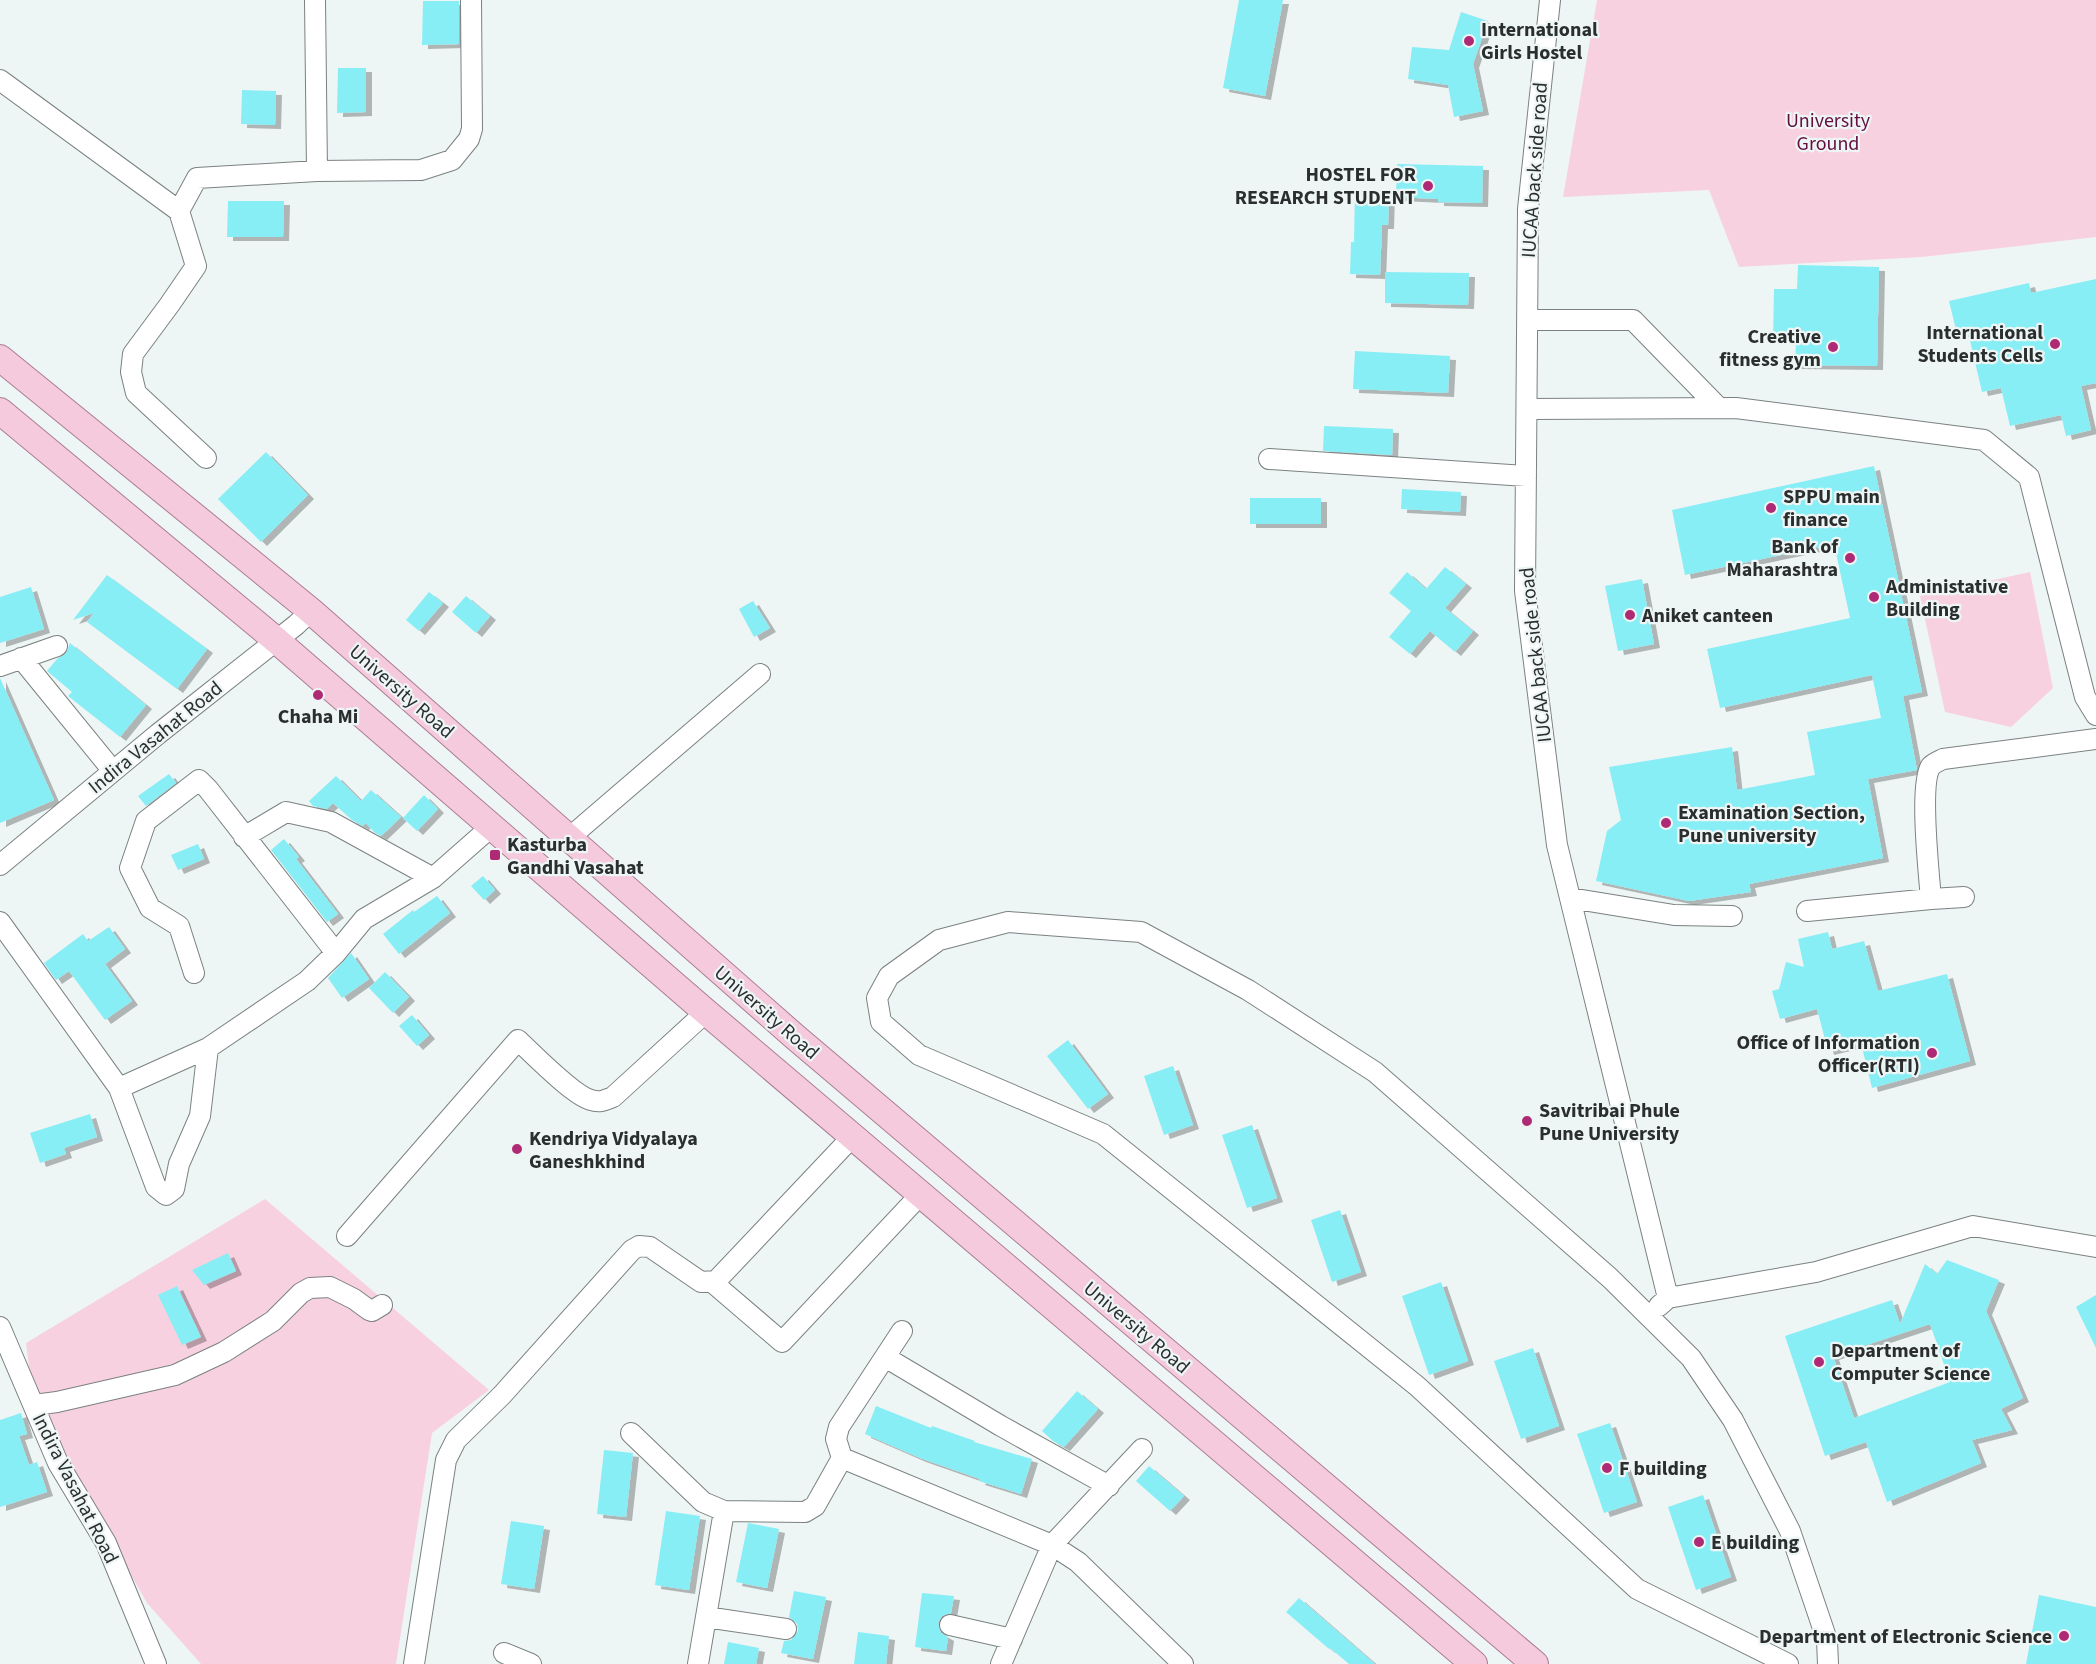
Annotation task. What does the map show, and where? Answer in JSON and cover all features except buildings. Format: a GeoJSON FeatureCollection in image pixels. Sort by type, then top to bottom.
{"type":"FeatureCollection","features":[{"type":"Feature","properties":{"kind":"main road","name":"University Road"},"geometry":{"type":"LineString","coordinates":[[0,358],[311,611],[794,1036],[1535,1664]]}},
{"type":"Feature","properties":{"kind":"main road","name":"University Road"},"geometry":{"type":"LineString","coordinates":[[0,412],[276,640],[706,1012],[1474,1664]]}},
{"type":"Feature","properties":{"kind":"street"},"geometry":{"type":"LineString","coordinates":[[315,0],[317,171]]}},
{"type":"Feature","properties":{"kind":"street"},"geometry":{"type":"LineString","coordinates":[[179,211],[197,178],[317,171],[421,170],[452,160],[469,140],[472,129],[471,0]]}},
{"type":"Feature","properties":{"kind":"street","name":"IUCAA back side road"},"geometry":{"type":"LineString","coordinates":[[1550,0],[1528,209],[1525,591],[1557,845],[1668,1298]]}},
{"type":"Feature","properties":{"kind":"street"},"geometry":{"type":"LineString","coordinates":[[0,80],[179,211],[196,266],[133,354],[130,372],[136,393],[206,458]]}},
{"type":"Feature","properties":{"kind":"street"},"geometry":{"type":"LineString","coordinates":[[1527,320],[1633,320],[1719,408]]}},
{"type":"Feature","properties":{"kind":"street"},"geometry":{"type":"LineString","coordinates":[[1527,409],[1736,408],[1984,440],[2029,477],[2085,697],[2096,715]]}},
{"type":"Feature","properties":{"kind":"street"},"geometry":{"type":"LineString","coordinates":[[1269,459],[1526,476]]}},
{"type":"Feature","properties":{"kind":"street","name":"Indira Vasahat Road"},"geometry":{"type":"LineString","coordinates":[[0,865],[311,611]]}},
{"type":"Feature","properties":{"kind":"street"},"geometry":{"type":"LineString","coordinates":[[0,666],[57,646]]}},
{"type":"Feature","properties":{"kind":"street"},"geometry":{"type":"LineString","coordinates":[[21,658],[113,771]]}},
{"type":"Feature","properties":{"kind":"street"},"geometry":{"type":"LineString","coordinates":[[569,838],[760,674]]}},
{"type":"Feature","properties":{"kind":"street"},"geometry":{"type":"LineString","coordinates":[[1931,899],[1926,777],[1932,765],[1943,759],[2096,739]]}},
{"type":"Feature","properties":{"kind":"street"},"geometry":{"type":"LineString","coordinates":[[194,973],[179,926],[150,908],[130,868],[146,821],[199,780],[336,953]]}},
{"type":"Feature","properties":{"kind":"street"},"geometry":{"type":"LineString","coordinates":[[244,837],[286,812],[331,822],[433,878]]}},
{"type":"Feature","properties":{"kind":"street"},"geometry":{"type":"LineString","coordinates":[[119,1088],[208,1048],[307,981],[336,953],[364,919],[433,878],[491,827]]}},
{"type":"Feature","properties":{"kind":"street"},"geometry":{"type":"LineString","coordinates":[[1807,911],[1964,897]]}},
{"type":"Feature","properties":{"kind":"street"},"geometry":{"type":"LineString","coordinates":[[1570,898],[1674,915],[1732,916]]}},
{"type":"Feature","properties":{"kind":"street"},"geometry":{"type":"LineString","coordinates":[[0,922],[119,1088],[156,1187],[166,1195],[174,1189],[179,1164],[200,1116],[208,1048]]}},
{"type":"Feature","properties":{"kind":"street"},"geometry":{"type":"LineString","coordinates":[[1788,1664],[1637,1589],[1417,1386],[1103,1134],[919,1054],[881,1022],[877,998],[889,976],[939,940],[1008,922],[1141,932],[1248,990],[1375,1072],[1610,1278],[1691,1358],[1733,1420],[1790,1531],[1827,1640],[1828,1664]]}},
{"type":"Feature","properties":{"kind":"street"},"geometry":{"type":"LineString","coordinates":[[347,1236],[518,1040],[561,1080],[588,1100],[602,1102],[614,1097],[706,1012]]}},
{"type":"Feature","properties":{"kind":"street"},"geometry":{"type":"LineString","coordinates":[[414,1664],[446,1460],[456,1440],[502,1395],[635,1248],[650,1247],[701,1282],[716,1281],[853,1136]]}},
{"type":"Feature","properties":{"kind":"street"},"geometry":{"type":"LineString","coordinates":[[712,1282],[782,1342],[921,1194]]}},
{"type":"Feature","properties":{"kind":"street"},"geometry":{"type":"LineString","coordinates":[[1649,1316],[1668,1298],[1816,1272],[1973,1226],[2096,1247]]}},
{"type":"Feature","properties":{"kind":"street"},"geometry":{"type":"LineString","coordinates":[[34,1405],[57,1402],[175,1375],[224,1352],[273,1321],[301,1293],[310,1288],[330,1287],[372,1311],[382,1305]]}},
{"type":"Feature","properties":{"kind":"street","name":"Indira Vasahat Road"},"geometry":{"type":"LineString","coordinates":[[0,1327],[58,1463],[106,1543],[153,1657]]}},
{"type":"Feature","properties":{"kind":"street"},"geometry":{"type":"LineString","coordinates":[[631,1432],[703,1502],[724,1511],[805,1512],[815,1506],[842,1458],[836,1440],[839,1427],[902,1331]]}},
{"type":"Feature","properties":{"kind":"street"},"geometry":{"type":"LineString","coordinates":[[885,1357],[1001,1426],[1109,1486]]}},
{"type":"Feature","properties":{"kind":"street"},"geometry":{"type":"LineString","coordinates":[[1001,1664],[1052,1545],[1142,1449]]}},
{"type":"Feature","properties":{"kind":"street"},"geometry":{"type":"LineString","coordinates":[[842,1458],[1052,1545],[1078,1562],[1183,1664]]}},
{"type":"Feature","properties":{"kind":"street"},"geometry":{"type":"LineString","coordinates":[[698,1664],[724,1511]]}},
{"type":"Feature","properties":{"kind":"street"},"geometry":{"type":"LineString","coordinates":[[706,1617],[786,1629]]}},
{"type":"Feature","properties":{"kind":"street"},"geometry":{"type":"LineString","coordinates":[[950,1625],[1012,1639]]}},
{"type":"Feature","properties":{"kind":"street"},"geometry":{"type":"LineString","coordinates":[[504,1653],[531,1664]]}},
{"type":"Feature","properties":{"kind":"green space","name":"University Ground"},"geometry":{"type":"Polygon","coordinates":[[[1597,0],[2096,0],[2096,237],[1922,257],[1739,267],[1709,190],[1563,197],[1597,0]]]}},
{"type":"Feature","properties":{"kind":"green space"},"geometry":{"type":"Polygon","coordinates":[[[2030,572],[2053,688],[2011,727],[1945,712],[1920,596],[2030,572]]]}},
{"type":"Feature","properties":{"kind":"green space"},"geometry":{"type":"Polygon","coordinates":[[[265,1199],[489,1390],[432,1433],[396,1664],[201,1664],[147,1603],[34,1405],[26,1343],[265,1199]]]}},
{"type":"Feature","properties":{"kind":"place","name":"International Girls Hostel"},"geometry":{"type":"Point","coordinates":[1469,41]}},
{"type":"Feature","properties":{"kind":"place","name":"HOSTEL FOR RESEARCH STUDENT"},"geometry":{"type":"Point","coordinates":[1428,186]}},
{"type":"Feature","properties":{"kind":"place","name":"International Students Cells"},"geometry":{"type":"Point","coordinates":[2055,344]}},
{"type":"Feature","properties":{"kind":"place","name":"Creative fitness gym"},"geometry":{"type":"Point","coordinates":[1833,347]}},
{"type":"Feature","properties":{"kind":"place","name":"SPPU main finance"},"geometry":{"type":"Point","coordinates":[1771,508]}},
{"type":"Feature","properties":{"kind":"place","name":"Bank of Maharashtra"},"geometry":{"type":"Point","coordinates":[1850,558]}},
{"type":"Feature","properties":{"kind":"place","name":"Administative Building"},"geometry":{"type":"Point","coordinates":[1874,597]}},
{"type":"Feature","properties":{"kind":"place","name":"Aniket canteen"},"geometry":{"type":"Point","coordinates":[1630,615]}},
{"type":"Feature","properties":{"kind":"place","name":"Chaha Mi"},"geometry":{"type":"Point","coordinates":[318,695]}},
{"type":"Feature","properties":{"kind":"place","name":"Examination Section, Pune university"},"geometry":{"type":"Point","coordinates":[1666,823]}},
{"type":"Feature","properties":{"kind":"place","name":"Kasturba Gandhi Vasahat"},"geometry":{"type":"Point","coordinates":[495,855]}},
{"type":"Feature","properties":{"kind":"place","name":"Office of Information Officer(RTI)"},"geometry":{"type":"Point","coordinates":[1932,1053]}},
{"type":"Feature","properties":{"kind":"place","name":"Savitribai Phule Pune University"},"geometry":{"type":"Point","coordinates":[1527,1121]}},
{"type":"Feature","properties":{"kind":"place","name":"Kendriya Vidyalaya Ganeshkhind"},"geometry":{"type":"Point","coordinates":[517,1149]}},
{"type":"Feature","properties":{"kind":"place","name":"Department of Computer Science"},"geometry":{"type":"Point","coordinates":[1819,1362]}},
{"type":"Feature","properties":{"kind":"place","name":"F building"},"geometry":{"type":"Point","coordinates":[1607,1468]}},
{"type":"Feature","properties":{"kind":"place","name":"E building"},"geometry":{"type":"Point","coordinates":[1699,1542]}},
{"type":"Feature","properties":{"kind":"place","name":"Department of Electronic Science"},"geometry":{"type":"Point","coordinates":[2064,1636]}}]}
